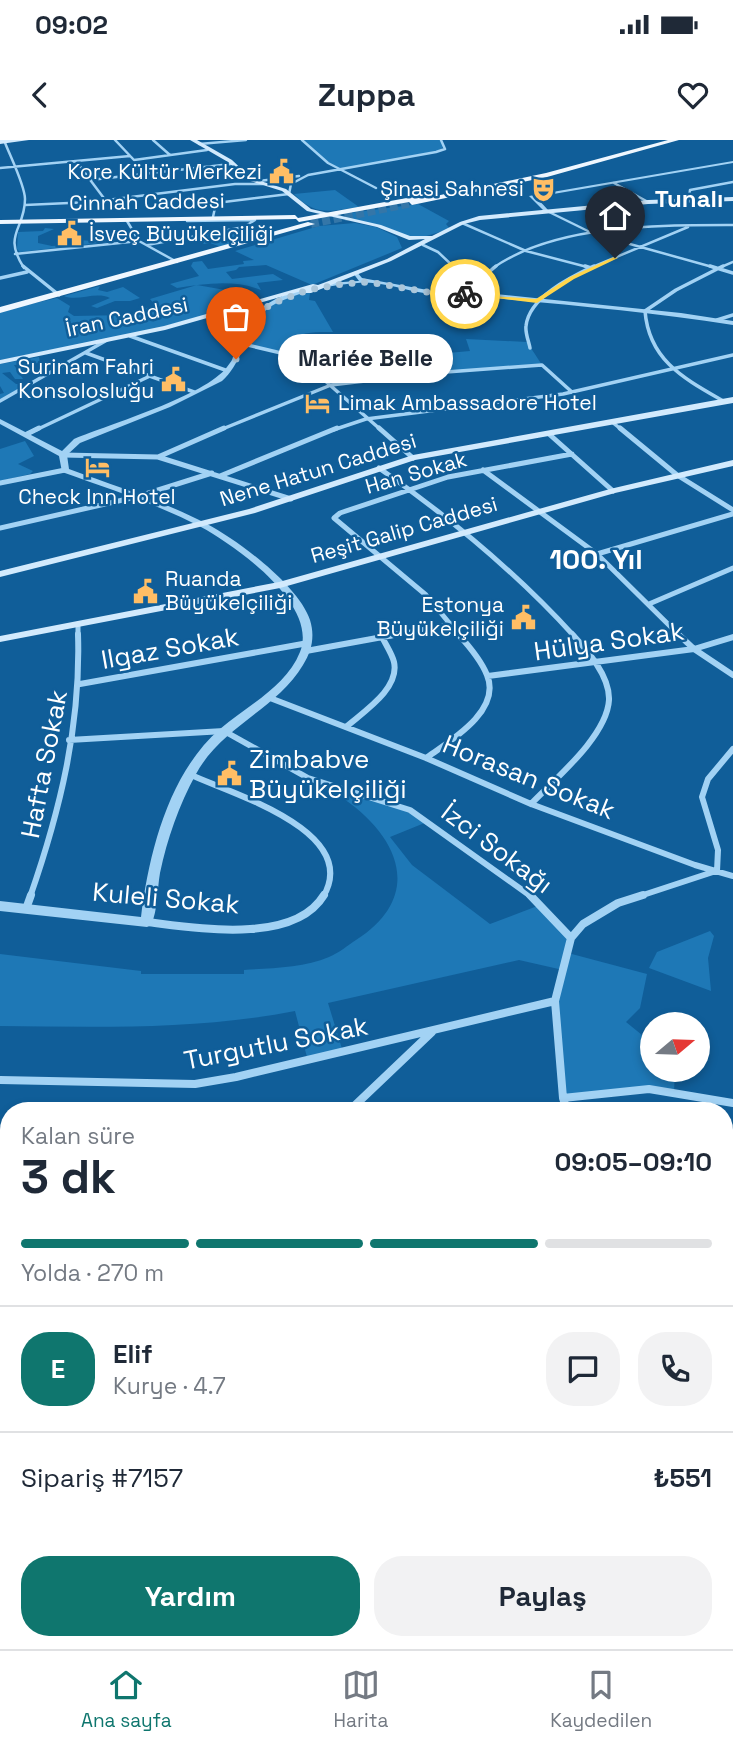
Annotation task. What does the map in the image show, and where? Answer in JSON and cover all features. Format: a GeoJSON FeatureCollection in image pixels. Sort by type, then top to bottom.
{"type":"FeatureCollection","features":[{"type":"Feature","properties":{"kind":"main road"},"geometry":{"type":"LineString","coordinates":[[3,141],[26,140]]}},
{"type":"Feature","properties":{"kind":"main road"},"geometry":{"type":"LineString","coordinates":[[647,147],[660,140]]}},
{"type":"Feature","properties":{"kind":"main road"},"geometry":{"type":"LineString","coordinates":[[647,147],[667,140]]}},
{"type":"Feature","properties":{"kind":"main road"},"geometry":{"type":"LineString","coordinates":[[152,219],[353,214],[410,204],[676,140]]}},
{"type":"Feature","properties":{"kind":"main road"},"geometry":{"type":"LineString","coordinates":[[647,147],[684,140]]}},
{"type":"Feature","properties":{"kind":"main road"},"geometry":{"type":"LineString","coordinates":[[196,142],[255,182],[289,194],[301,206],[324,215]]}},
{"type":"Feature","properties":{"kind":"main road"},"geometry":{"type":"LineString","coordinates":[[255,220],[326,220],[398,202],[532,176]]}},
{"type":"Feature","properties":{"kind":"main road"},"geometry":{"type":"LineString","coordinates":[[308,290],[420,246],[462,223],[493,215],[689,199],[733,199]]}},
{"type":"Feature","properties":{"kind":"main road"},"geometry":{"type":"LineString","coordinates":[[398,202],[397,205],[410,204]]}},
{"type":"Feature","properties":{"kind":"main road"},"geometry":{"type":"LineString","coordinates":[[277,216],[295,212],[301,206]]}},
{"type":"Feature","properties":{"kind":"main road"},"geometry":{"type":"LineString","coordinates":[[353,214],[402,236],[420,239],[444,233]]}},
{"type":"Feature","properties":{"kind":"main road"},"geometry":{"type":"LineString","coordinates":[[0,310],[179,262],[324,215]]}},
{"type":"Feature","properties":{"kind":"main road","name":"Cinnah Caddesi"},"geometry":{"type":"LineString","coordinates":[[0,222],[152,219],[301,221]]}},
{"type":"Feature","properties":{"kind":"main road"},"geometry":{"type":"LineString","coordinates":[[402,236],[407,246],[415,242],[420,246]]}},
{"type":"Feature","properties":{"kind":"main road","name":"İran Caddesi"},"geometry":{"type":"LineString","coordinates":[[0,362],[130,336],[228,312],[354,271],[393,255],[407,246]]}},
{"type":"Feature","properties":{"kind":"main road","name":"Nene Hatun Caddesi"},"geometry":{"type":"LineString","coordinates":[[0,574],[202,525],[291,499],[413,458],[729,401]]}},
{"type":"Feature","properties":{"kind":"main road","name":"Reşit Galip Caddesi"},"geometry":{"type":"LineString","coordinates":[[0,639],[280,585],[613,491],[733,463]]}},
{"type":"Feature","properties":{"kind":"street"},"geometry":{"type":"LineString","coordinates":[[114,140],[134,160],[207,150]]}},
{"type":"Feature","properties":{"kind":"street"},"geometry":{"type":"LineString","coordinates":[[153,140],[170,155]]}},
{"type":"Feature","properties":{"kind":"street"},"geometry":{"type":"LineString","coordinates":[[196,142],[246,140]]}},
{"type":"Feature","properties":{"kind":"street"},"geometry":{"type":"LineString","coordinates":[[302,140],[319,157],[376,188]]}},
{"type":"Feature","properties":{"kind":"street"},"geometry":{"type":"LineString","coordinates":[[255,182],[341,170],[436,152],[445,149],[441,140]]}},
{"type":"Feature","properties":{"kind":"street"},"geometry":{"type":"LineString","coordinates":[[3,141],[24,194],[25,205],[14,239],[15,254],[27,272],[59,295]]}},
{"type":"Feature","properties":{"kind":"street"},"geometry":{"type":"LineString","coordinates":[[0,168],[130,156]]}},
{"type":"Feature","properties":{"kind":"street"},"geometry":{"type":"LineString","coordinates":[[76,161],[106,201]]}},
{"type":"Feature","properties":{"kind":"street"},"geometry":{"type":"LineString","coordinates":[[733,162],[531,196],[545,210],[594,234],[733,272]]}},
{"type":"Feature","properties":{"kind":"street"},"geometry":{"type":"LineString","coordinates":[[90,180],[231,164]]}},
{"type":"Feature","properties":{"kind":"street"},"geometry":{"type":"LineString","coordinates":[[213,217],[216,203],[289,194],[292,184],[308,175]]}},
{"type":"Feature","properties":{"kind":"street"},"geometry":{"type":"LineString","coordinates":[[689,199],[690,190],[733,182]]}},
{"type":"Feature","properties":{"kind":"street"},"geometry":{"type":"LineString","coordinates":[[614,183],[648,202]]}},
{"type":"Feature","properties":{"kind":"street"},"geometry":{"type":"LineString","coordinates":[[25,205],[106,201],[235,184],[263,184]]}},
{"type":"Feature","properties":{"kind":"street"},"geometry":{"type":"LineString","coordinates":[[179,262],[139,241],[127,222],[255,220]]}},
{"type":"Feature","properties":{"kind":"street"},"geometry":{"type":"LineString","coordinates":[[147,245],[244,227],[255,220]]}},
{"type":"Feature","properties":{"kind":"street"},"geometry":{"type":"LineString","coordinates":[[462,223],[526,251],[591,268]]}},
{"type":"Feature","properties":{"kind":"street"},"geometry":{"type":"LineString","coordinates":[[530,348],[526,326],[532,307],[537,301],[591,268],[691,225]]}},
{"type":"Feature","properties":{"kind":"street"},"geometry":{"type":"LineString","coordinates":[[463,294],[496,267],[526,251],[594,234],[691,225],[733,225]]}},
{"type":"Feature","properties":{"kind":"street"},"geometry":{"type":"LineString","coordinates":[[15,254],[139,241]]}},
{"type":"Feature","properties":{"kind":"street"},"geometry":{"type":"LineString","coordinates":[[420,246],[437,248],[470,288]]}},
{"type":"Feature","properties":{"kind":"street"},"geometry":{"type":"LineString","coordinates":[[645,311],[681,287],[733,262]]}},
{"type":"Feature","properties":{"kind":"street"},"geometry":{"type":"LineString","coordinates":[[0,278],[27,272]]}},
{"type":"Feature","properties":{"kind":"street"},"geometry":{"type":"LineString","coordinates":[[356,273],[360,279],[433,293],[645,311],[733,323]]}},
{"type":"Feature","properties":{"kind":"street"},"geometry":{"type":"LineString","coordinates":[[63,454],[77,441],[194,393],[228,371],[254,317],[271,304],[308,290],[343,284],[377,283]]}},
{"type":"Feature","properties":{"kind":"street"},"geometry":{"type":"LineString","coordinates":[[645,311],[652,341],[671,369],[729,401]]}},
{"type":"Feature","properties":{"kind":"street"},"geometry":{"type":"LineString","coordinates":[[228,312],[245,312],[254,317]]}},
{"type":"Feature","properties":{"kind":"street"},"geometry":{"type":"LineString","coordinates":[[718,320],[733,315]]}},
{"type":"Feature","properties":{"kind":"street"},"geometry":{"type":"LineString","coordinates":[[130,336],[228,371]]}},
{"type":"Feature","properties":{"kind":"street"},"geometry":{"type":"LineString","coordinates":[[0,401],[107,340]]}},
{"type":"Feature","properties":{"kind":"street"},"geometry":{"type":"LineString","coordinates":[[243,344],[297,356],[413,458]]}},
{"type":"Feature","properties":{"kind":"street"},"geometry":{"type":"LineString","coordinates":[[86,353],[194,393]]}},
{"type":"Feature","properties":{"kind":"street"},"geometry":{"type":"LineString","coordinates":[[220,475],[366,419],[573,393],[733,355]]}},
{"type":"Feature","properties":{"kind":"street"},"geometry":{"type":"LineString","coordinates":[[158,457],[286,401],[331,386],[433,373],[542,365],[573,393]]}},
{"type":"Feature","properties":{"kind":"street"},"geometry":{"type":"LineString","coordinates":[[27,434],[150,376]]}},
{"type":"Feature","properties":{"kind":"street"},"geometry":{"type":"LineString","coordinates":[[0,421],[63,454],[158,457],[291,499]]}},
{"type":"Feature","properties":{"kind":"street"},"geometry":{"type":"LineString","coordinates":[[612,422],[677,475],[733,512]]}},
{"type":"Feature","properties":{"kind":"street"},"geometry":{"type":"LineString","coordinates":[[548,434],[613,491]]}},
{"type":"Feature","properties":{"kind":"street"},"geometry":{"type":"LineString","coordinates":[[63,454],[65,470]]}},
{"type":"Feature","properties":{"kind":"street","name":"Han Sokak"},"geometry":{"type":"LineString","coordinates":[[382,556],[334,518],[340,513],[447,477],[572,454]]}},
{"type":"Feature","properties":{"kind":"street"},"geometry":{"type":"LineString","coordinates":[[379,468],[411,489],[435,511],[467,533],[564,625],[606,680],[610,696],[601,725],[531,804]]}},
{"type":"Feature","properties":{"kind":"street"},"geometry":{"type":"LineString","coordinates":[[0,484],[65,470],[202,525],[233,544],[280,585],[302,611],[307,625],[307,647],[295,670],[270,698],[224,731],[200,758],[156,857],[147,922]]}},
{"type":"Feature","properties":{"kind":"street"},"geometry":{"type":"LineString","coordinates":[[483,470],[597,554],[694,649],[733,675]]}},
{"type":"Feature","properties":{"kind":"street"},"geometry":{"type":"LineString","coordinates":[[0,528],[136,497],[212,473]]}},
{"type":"Feature","properties":{"kind":"street"},"geometry":{"type":"LineString","coordinates":[[597,554],[733,512]]}},
{"type":"Feature","properties":{"kind":"street"},"geometry":{"type":"LineString","coordinates":[[382,556],[426,594],[452,624],[488,676],[490,690],[483,711],[449,742],[426,758]]}},
{"type":"Feature","properties":{"kind":"street"},"geometry":{"type":"LineString","coordinates":[[649,604],[733,568]]}},
{"type":"Feature","properties":{"kind":"street","name":"Hafta Sokak"},"geometry":{"type":"LineString","coordinates":[[26,909],[50,840],[71,740],[80,684],[78,624]]}},
{"type":"Feature","properties":{"kind":"street","name":"Ilgaz Sokak"},"geometry":{"type":"LineString","coordinates":[[80,684],[452,624]]}},
{"type":"Feature","properties":{"kind":"street"},"geometry":{"type":"LineString","coordinates":[[346,727],[389,685],[394,676],[394,664],[382,637]]}},
{"type":"Feature","properties":{"kind":"street","name":"Hülya Sokak"},"geometry":{"type":"LineString","coordinates":[[488,676],[694,649],[733,637]]}},
{"type":"Feature","properties":{"kind":"street","name":"Horasan Sokak"},"geometry":{"type":"LineString","coordinates":[[270,698],[426,758],[531,804],[733,876]]}},
{"type":"Feature","properties":{"kind":"street"},"geometry":{"type":"LineString","coordinates":[[71,740],[224,731]]}},
{"type":"Feature","properties":{"kind":"street","name":"İzci Sokağı"},"geometry":{"type":"LineString","coordinates":[[224,731],[308,778],[410,810],[530,895],[571,938]]}},
{"type":"Feature","properties":{"kind":"street"},"geometry":{"type":"LineString","coordinates":[[563,1102],[555,1001],[571,938],[583,924],[618,903],[717,871],[718,850],[702,797],[708,779],[733,749]]}},
{"type":"Feature","properties":{"kind":"street","name":"Kuleli Sokak"},"geometry":{"type":"LineString","coordinates":[[0,905],[231,930],[280,925],[310,913],[325,899],[330,883],[331,864],[324,848],[308,833],[288,820],[191,775]]}},
{"type":"Feature","properties":{"kind":"street","name":"Turgutlu Sokak"},"geometry":{"type":"LineString","coordinates":[[0,1080],[195,1084],[433,1032],[555,1001]]}},
{"type":"Feature","properties":{"kind":"street"},"geometry":{"type":"LineString","coordinates":[[359,1102],[433,1032]]}},
{"type":"Feature","properties":{"kind":"street"},"geometry":{"type":"LineString","coordinates":[[577,1102],[619,1090],[649,1089],[727,1102]]}},
{"type":"Feature","properties":{"kind":"shaded area"},"geometry":{"type":"Polygon","coordinates":[[[304,140],[440,140],[444,146],[440,150],[342,170],[320,157],[304,140]]]}},
{"type":"Feature","properties":{"kind":"shaded area"},"geometry":{"type":"Polygon","coordinates":[[[335,190],[359,207],[324,211],[309,206],[294,194],[335,190]]]}},
{"type":"Feature","properties":{"kind":"shaded area"},"geometry":{"type":"Polygon","coordinates":[[[418,204],[449,221],[446,224],[450,229],[416,239],[349,218],[348,215],[350,213],[418,204]]]}},
{"type":"Feature","properties":{"kind":"shaded area"},"geometry":{"type":"Polygon","coordinates":[[[355,223],[376,227],[397,237],[402,248],[312,285],[266,265],[239,267],[226,272],[232,279],[273,274],[283,280],[257,283],[261,290],[230,283],[177,288],[170,284],[199,276],[191,266],[193,262],[202,261],[208,269],[244,264],[243,261],[254,260],[235,251],[319,226],[355,223]]]}},
{"type":"Feature","properties":{"kind":"shaded area"},"geometry":{"type":"Polygon","coordinates":[[[45,228],[54,229],[38,236],[38,243],[52,246],[66,245],[78,240],[109,242],[20,252],[17,249],[18,232],[43,231],[45,228]]]}},
{"type":"Feature","properties":{"kind":"shaded area"},"geometry":{"type":"Polygon","coordinates":[[[236,229],[258,238],[224,248],[210,243],[204,244],[194,237],[236,229]]]}},
{"type":"Feature","properties":{"kind":"shaded area"},"geometry":{"type":"Polygon","coordinates":[[[197,285],[225,290],[253,303],[138,333],[0,360],[0,311],[57,298],[70,306],[68,312],[74,316],[127,315],[155,305],[150,299],[197,285]]]}},
{"type":"Feature","properties":{"kind":"shaded area"},"geometry":{"type":"Polygon","coordinates":[[[100,286],[98,290],[107,292],[123,287],[140,298],[115,301],[97,308],[91,306],[110,298],[64,296],[100,286]]]}},
{"type":"Feature","properties":{"kind":"shaded area"},"geometry":{"type":"Polygon","coordinates":[[[305,292],[310,293],[309,300],[315,301],[333,332],[298,336],[288,342],[289,349],[284,353],[243,344],[254,317],[271,304],[305,292]]]}},
{"type":"Feature","properties":{"kind":"shaded area"},"geometry":{"type":"Polygon","coordinates":[[[466,339],[527,342],[542,365],[449,371],[437,354],[470,351],[466,339]]]}},
{"type":"Feature","properties":{"kind":"shaded area"},"geometry":{"type":"Polygon","coordinates":[[[39,357],[40,363],[14,365],[23,379],[15,379],[10,372],[2,373],[16,384],[28,384],[0,399],[0,394],[4,393],[0,386],[0,364],[39,357]]]}},
{"type":"Feature","properties":{"kind":"shaded area"},"geometry":{"type":"Polygon","coordinates":[[[25,441],[34,456],[18,464],[33,471],[0,481],[0,449],[25,441]]]}},
{"type":"Feature","properties":{"kind":"shaded area"},"geometry":{"type":"Polygon","coordinates":[[[352,792],[385,800],[427,822],[390,837],[412,865],[490,924],[540,905],[571,938],[568,953],[647,974],[640,1008],[626,1022],[640,1033],[640,1082],[674,1082],[674,1093],[649,1089],[563,1098],[555,1001],[563,970],[519,960],[328,1003],[343,1052],[308,1061],[295,1011],[185,1024],[111,1027],[0,1026],[0,954],[141,971],[141,974],[244,974],[244,970],[309,963],[340,951],[377,923],[391,905],[397,886],[396,868],[390,849],[379,831],[344,799],[352,792]]]}},
{"type":"Feature","properties":{"kind":"shaded area"},"geometry":{"type":"Polygon","coordinates":[[[710,931],[714,936],[708,958],[711,991],[649,968],[657,952],[710,931]]]}},
{"type":"Feature","properties":{"kind":"tunnel"},"geometry":{"type":"LineString","coordinates":[[311,224],[412,203]]}},
{"type":"Feature","properties":{"kind":"way so far"},"geometry":{"type":"LineString","coordinates":[[236,359],[254,317],[271,304],[308,290],[369,282],[422,292],[465,294]]}},
{"type":"Feature","properties":{"kind":"place","name":"Kore Kültür Merkezi"},"geometry":{"type":"Point","coordinates":[282,172]}},
{"type":"Feature","properties":{"kind":"place","name":"Şinasi Sahnesi"},"geometry":{"type":"Point","coordinates":[544,189]}},
{"type":"Feature","properties":{"kind":"place","name":"İsveç Büyükelçiliği"},"geometry":{"type":"Point","coordinates":[69,234]}},
{"type":"Feature","properties":{"kind":"place","name":"Mariée Belle"},"geometry":{"type":"Point","coordinates":[236,359]}},
{"type":"Feature","properties":{"kind":"place","name":"Surinam Fahri Konsolosluğu"},"geometry":{"type":"Point","coordinates":[174,379]}},
{"type":"Feature","properties":{"kind":"place","name":"Limak Ambassadore Hotel"},"geometry":{"type":"Point","coordinates":[318,403]}},
{"type":"Feature","properties":{"kind":"place","name":"Check Inn Hotel"},"geometry":{"type":"Point","coordinates":[97,468]}},
{"type":"Feature","properties":{"kind":"place","name":"Ruanda Büyükelçiliği"},"geometry":{"type":"Point","coordinates":[145,591]}},
{"type":"Feature","properties":{"kind":"place","name":"Estonya Büyükelçiliği"},"geometry":{"type":"Point","coordinates":[524,617]}},
{"type":"Feature","properties":{"kind":"place","name":"Zimbabve Büyükelçiliği"},"geometry":{"type":"Point","coordinates":[229,774]}},
{"type":"Feature","properties":{"kind":"district","name":"Tunalı"},"geometry":{"type":"Point","coordinates":[689,199]}},
{"type":"Feature","properties":{"kind":"district","name":"100. Yıl"},"geometry":{"type":"Point","coordinates":[596,559]}},
{"type":"Feature","properties":{"kind":"route"},"geometry":{"type":"LineString","coordinates":[[465,294],[537,301],[572,278],[615,258]]}}]}
